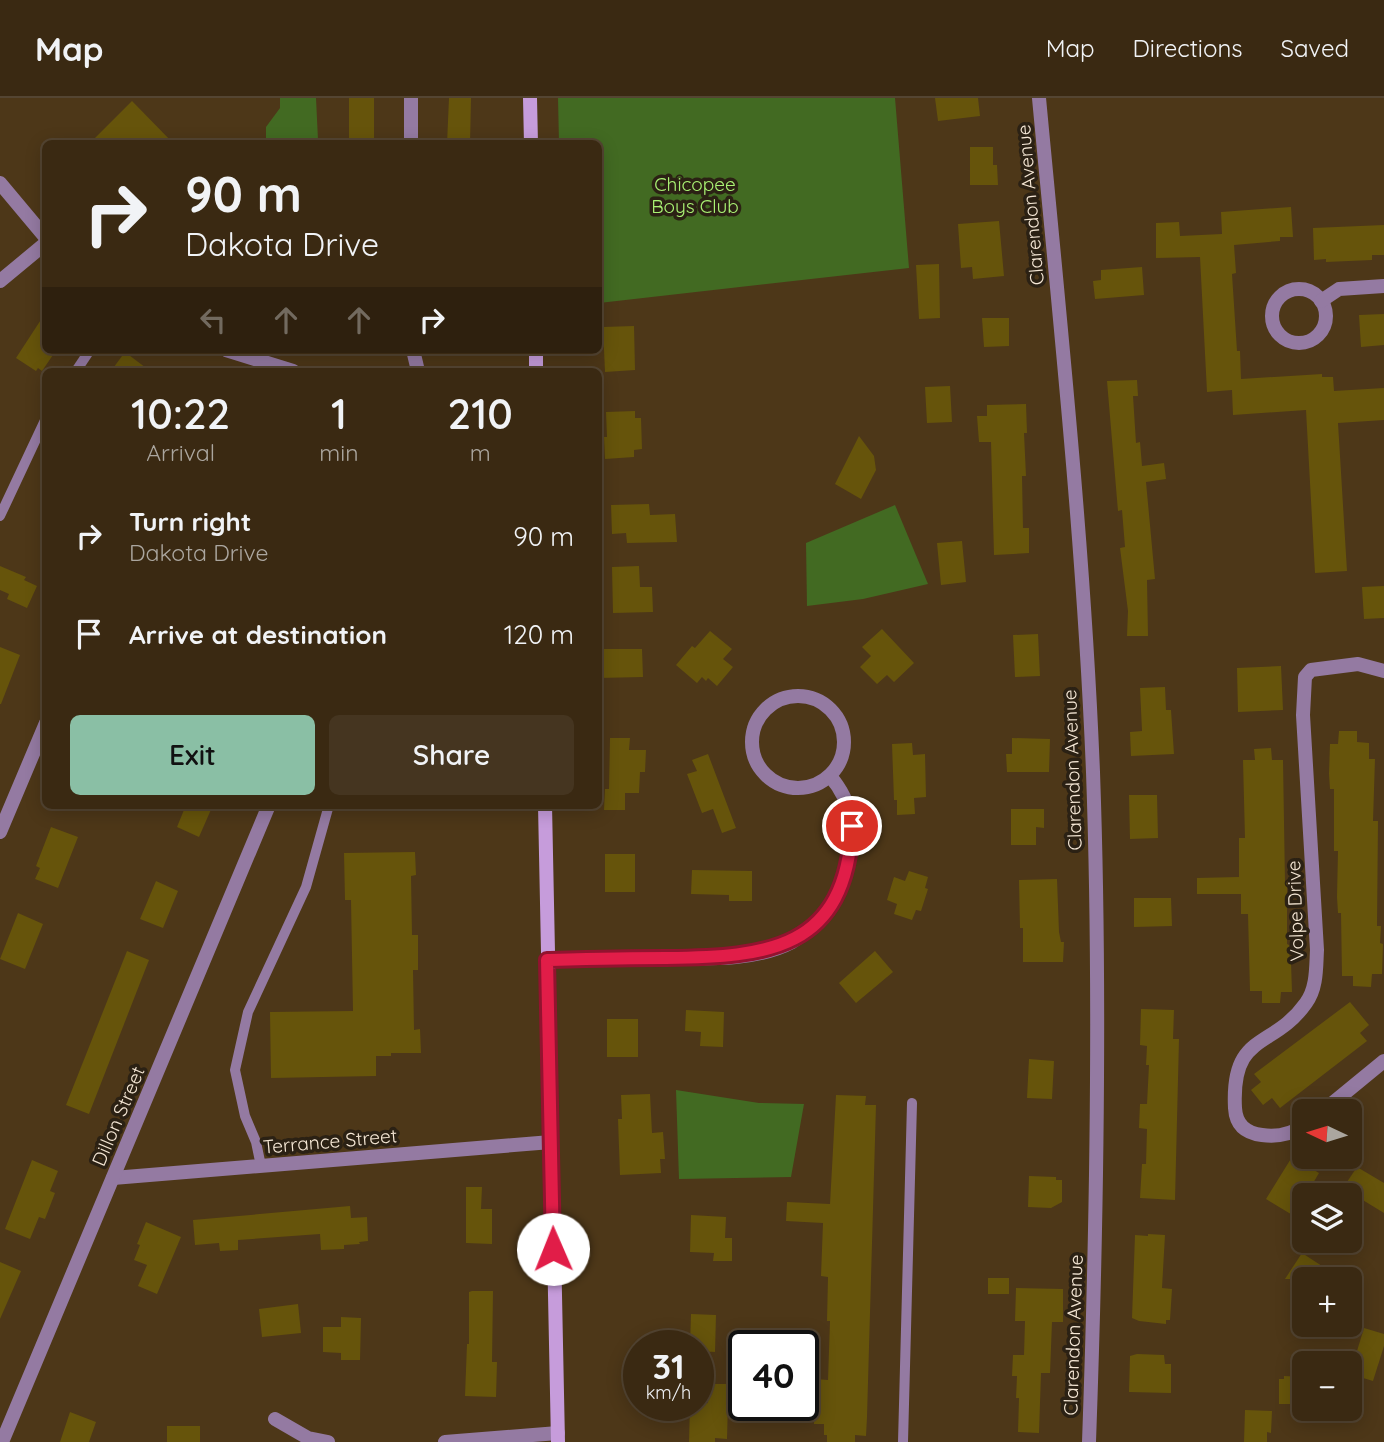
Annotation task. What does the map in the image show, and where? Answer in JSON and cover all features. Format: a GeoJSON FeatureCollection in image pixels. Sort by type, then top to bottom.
{"type":"FeatureCollection","features":[{"type":"Feature","properties":{"kind":"street"},"geometry":{"type":"LineString","coordinates":[[411,98],[411,140]]}},
{"type":"Feature","properties":{"kind":"street"},"geometry":{"type":"LineString","coordinates":[[530,98],[531,140]]}},
{"type":"Feature","properties":{"kind":"street","name":"Clarendon Avenue"},"geometry":{"type":"LineString","coordinates":[[1040,98],[1078,537],[1093,771],[1097,933],[1097,1160],[1089,1442]]}},
{"type":"Feature","properties":{"kind":"street"},"geometry":{"type":"LineString","coordinates":[[0,183],[42,235]]}},
{"type":"Feature","properties":{"kind":"street"},"geometry":{"type":"LineString","coordinates":[[0,281],[42,244]]}},
{"type":"Feature","properties":{"kind":"street"},"geometry":{"type":"LineString","coordinates":[[1321,301],[1339,289],[1384,286]]}},
{"type":"Feature","properties":{"kind":"street"},"geometry":{"type":"LineString","coordinates":[[235,354],[268,368]]}},
{"type":"Feature","properties":{"kind":"street","name":"Volpe Drive"},"geometry":{"type":"LineString","coordinates":[[1292,1130],[1277,1136],[1259,1135],[1248,1132],[1238,1124],[1234,1079],[1241,1061],[1252,1048],[1299,1011],[1310,997],[1315,979],[1316,936],[1303,705],[1305,676],[1311,670],[1347,664],[1384,671]]}},
{"type":"Feature","properties":{"kind":"street"},"geometry":{"type":"LineString","coordinates":[[797,696],[816,699],[832,710],[842,727],[844,747],[841,760],[830,776],[818,784],[797,789],[776,783],[764,774],[754,755],[752,741],[754,726],[766,708],[778,700],[797,696]]}},
{"type":"Feature","properties":{"kind":"street"},"geometry":{"type":"LineString","coordinates":[[0,832],[42,732]]}},
{"type":"Feature","properties":{"kind":"street"},"geometry":{"type":"LineString","coordinates":[[547,960],[737,955],[772,949],[800,936],[822,915],[835,896],[850,848],[852,826],[849,807],[844,793],[830,776]]}},
{"type":"Feature","properties":{"kind":"street","name":"Dillon Street"},"geometry":{"type":"LineString","coordinates":[[2,1442],[267,809]]}},
{"type":"Feature","properties":{"kind":"street"},"geometry":{"type":"LineString","coordinates":[[445,1442],[558,1438],[545,809]]}},
{"type":"Feature","properties":{"kind":"street"},"geometry":{"type":"LineString","coordinates":[[1338,1099],[1384,1061]]}},
{"type":"Feature","properties":{"kind":"street","name":"Terrance Street"},"geometry":{"type":"LineString","coordinates":[[113,1178],[551,1142]]}},
{"type":"Feature","properties":{"kind":"street"},"geometry":{"type":"LineString","coordinates":[[275,1419],[308,1438],[328,1442]]}},
{"type":"Feature","properties":{"kind":"lane"},"geometry":{"type":"LineString","coordinates":[[0,516],[42,427]]}},
{"type":"Feature","properties":{"kind":"lane"},"geometry":{"type":"LineString","coordinates":[[261,1166],[256,1142],[245,1116],[235,1070],[248,1012],[306,887],[328,809]]}},
{"type":"Feature","properties":{"kind":"lane"},"geometry":{"type":"LineString","coordinates":[[903,1442],[912,1103]]}},
{"type":"Feature","properties":{"kind":"green space"},"geometry":{"type":"Polygon","coordinates":[[[280,98],[316,98],[318,140],[266,140],[266,127],[280,108],[280,98]]]}},
{"type":"Feature","properties":{"kind":"green space","name":"Chicopee Boys Club"},"geometry":{"type":"Polygon","coordinates":[[[558,98],[895,98],[909,268],[602,303],[602,140],[559,140],[558,98]]]}},
{"type":"Feature","properties":{"kind":"green space"},"geometry":{"type":"Polygon","coordinates":[[[895,505],[928,584],[863,599],[807,606],[806,543],[895,505]]]}},
{"type":"Feature","properties":{"kind":"green space"},"geometry":{"type":"Polygon","coordinates":[[[676,1090],[759,1103],[804,1104],[791,1177],[679,1179],[676,1090]]]}},
{"type":"Feature","properties":{"kind":"building"},"geometry":{"type":"Polygon","coordinates":[[[349,98],[374,98],[374,140],[349,140],[349,98]]]}},
{"type":"Feature","properties":{"kind":"building"},"geometry":{"type":"Polygon","coordinates":[[[449,98],[471,98],[470,140],[447,140],[449,98]]]}},
{"type":"Feature","properties":{"kind":"building"},"geometry":{"type":"Polygon","coordinates":[[[935,98],[978,98],[980,116],[938,121],[935,98]]]}},
{"type":"Feature","properties":{"kind":"building"},"geometry":{"type":"Polygon","coordinates":[[[132,101],[170,140],[93,140],[132,101]]]}},
{"type":"Feature","properties":{"kind":"building"},"geometry":{"type":"Polygon","coordinates":[[[970,147],[993,147],[993,165],[997,165],[998,185],[970,185],[970,147]]]}},
{"type":"Feature","properties":{"kind":"building"},"geometry":{"type":"Polygon","coordinates":[[[1291,207],[1293,237],[1280,237],[1280,241],[1234,245],[1236,273],[1232,274],[1241,379],[1322,374],[1322,377],[1333,377],[1334,391],[1384,388],[1384,420],[1338,423],[1347,571],[1315,573],[1306,410],[1233,415],[1232,390],[1207,392],[1200,257],[1156,258],[1156,223],[1179,222],[1180,236],[1222,234],[1221,212],[1291,207]]]}},
{"type":"Feature","properties":{"kind":"building"},"geometry":{"type":"Polygon","coordinates":[[[999,221],[1004,276],[973,279],[972,267],[961,268],[958,224],[999,221]]]}},
{"type":"Feature","properties":{"kind":"building"},"geometry":{"type":"Polygon","coordinates":[[[1384,225],[1384,255],[1372,255],[1372,260],[1314,260],[1313,228],[1384,225]]]}},
{"type":"Feature","properties":{"kind":"building"},"geometry":{"type":"Polygon","coordinates":[[[939,264],[940,318],[919,319],[916,265],[939,264]]]}},
{"type":"Feature","properties":{"kind":"building"},"geometry":{"type":"Polygon","coordinates":[[[1142,267],[1144,295],[1095,299],[1093,281],[1101,280],[1101,270],[1142,267]]]}},
{"type":"Feature","properties":{"kind":"building"},"geometry":{"type":"Polygon","coordinates":[[[1384,314],[1384,345],[1361,347],[1359,315],[1384,314]]]}},
{"type":"Feature","properties":{"kind":"building"},"geometry":{"type":"Polygon","coordinates":[[[42,318],[42,354],[54,354],[42,371],[38,368],[36,371],[16,358],[42,318]]]}},
{"type":"Feature","properties":{"kind":"building"},"geometry":{"type":"Polygon","coordinates":[[[982,318],[1009,318],[1009,346],[984,347],[982,318]]]}},
{"type":"Feature","properties":{"kind":"building"},"geometry":{"type":"Polygon","coordinates":[[[634,326],[635,370],[605,372],[603,327],[634,326]]]}},
{"type":"Feature","properties":{"kind":"building"},"geometry":{"type":"Polygon","coordinates":[[[124,354],[128,354],[146,368],[113,368],[124,354]]]}},
{"type":"Feature","properties":{"kind":"building"},"geometry":{"type":"Polygon","coordinates":[[[1137,380],[1138,396],[1133,396],[1136,443],[1140,442],[1142,466],[1164,463],[1166,479],[1146,482],[1155,579],[1147,580],[1148,636],[1127,636],[1128,611],[1120,548],[1125,547],[1122,510],[1118,511],[1107,381],[1137,380]]]}},
{"type":"Feature","properties":{"kind":"building"},"geometry":{"type":"Polygon","coordinates":[[[950,386],[952,422],[927,423],[925,387],[950,386]]]}},
{"type":"Feature","properties":{"kind":"building"},"geometry":{"type":"Polygon","coordinates":[[[1026,404],[1026,476],[1022,476],[1023,528],[1029,528],[1029,553],[994,555],[991,442],[979,442],[977,416],[987,416],[987,405],[1026,404]]]}},
{"type":"Feature","properties":{"kind":"building"},"geometry":{"type":"Polygon","coordinates":[[[635,411],[635,418],[641,418],[642,449],[634,450],[634,457],[605,459],[606,412],[635,411]]]}},
{"type":"Feature","properties":{"kind":"building"},"geometry":{"type":"Polygon","coordinates":[[[859,436],[874,456],[876,470],[861,499],[835,484],[859,436]]]}},
{"type":"Feature","properties":{"kind":"building"},"geometry":{"type":"Polygon","coordinates":[[[649,504],[650,515],[675,514],[677,542],[627,543],[626,533],[612,534],[611,505],[649,504]]]}},
{"type":"Feature","properties":{"kind":"building"},"geometry":{"type":"Polygon","coordinates":[[[962,541],[966,582],[941,585],[937,543],[962,541]]]}},
{"type":"Feature","properties":{"kind":"building"},"geometry":{"type":"Polygon","coordinates":[[[0,566],[26,577],[24,580],[37,586],[27,608],[7,599],[9,594],[0,590],[0,566]]]}},
{"type":"Feature","properties":{"kind":"building"},"geometry":{"type":"Polygon","coordinates":[[[639,566],[640,587],[652,587],[653,612],[613,613],[612,567],[639,566]]]}},
{"type":"Feature","properties":{"kind":"building"},"geometry":{"type":"Polygon","coordinates":[[[1384,586],[1384,618],[1364,619],[1362,587],[1384,586]]]}},
{"type":"Feature","properties":{"kind":"building"},"geometry":{"type":"Polygon","coordinates":[[[882,629],[914,663],[894,682],[887,675],[877,684],[860,667],[871,656],[862,647],[882,629]]]}},
{"type":"Feature","properties":{"kind":"building"},"geometry":{"type":"Polygon","coordinates":[[[710,631],[732,649],[723,659],[733,667],[717,686],[708,678],[706,681],[702,677],[697,683],[676,665],[692,646],[695,648],[710,631]]]}},
{"type":"Feature","properties":{"kind":"building"},"geometry":{"type":"Polygon","coordinates":[[[1038,634],[1040,676],[1015,677],[1013,635],[1038,634]]]}},
{"type":"Feature","properties":{"kind":"building"},"geometry":{"type":"Polygon","coordinates":[[[0,647],[20,655],[1,704],[0,704],[0,647]]]}},
{"type":"Feature","properties":{"kind":"building"},"geometry":{"type":"Polygon","coordinates":[[[602,649],[642,649],[643,677],[602,678],[602,649]]]}},
{"type":"Feature","properties":{"kind":"building"},"geometry":{"type":"Polygon","coordinates":[[[1281,666],[1283,710],[1238,712],[1237,668],[1281,666]]]}},
{"type":"Feature","properties":{"kind":"building"},"geometry":{"type":"Polygon","coordinates":[[[1165,687],[1166,710],[1171,710],[1174,754],[1131,756],[1130,732],[1142,731],[1140,688],[1165,687]]]}},
{"type":"Feature","properties":{"kind":"building"},"geometry":{"type":"Polygon","coordinates":[[[1339,731],[1357,731],[1357,742],[1369,743],[1369,759],[1375,759],[1373,821],[1378,821],[1377,926],[1381,926],[1380,943],[1383,944],[1382,974],[1372,974],[1371,987],[1353,986],[1353,976],[1342,976],[1341,913],[1338,913],[1337,897],[1338,851],[1334,851],[1334,789],[1330,789],[1329,774],[1330,744],[1338,744],[1339,731]]]}},
{"type":"Feature","properties":{"kind":"building"},"geometry":{"type":"Polygon","coordinates":[[[610,738],[630,738],[629,750],[646,750],[645,772],[640,772],[639,793],[625,793],[625,810],[604,810],[605,789],[609,789],[610,738]]]}},
{"type":"Feature","properties":{"kind":"building"},"geometry":{"type":"Polygon","coordinates":[[[1012,738],[1050,739],[1049,772],[1007,772],[1006,754],[1012,754],[1012,738]]]}},
{"type":"Feature","properties":{"kind":"building"},"geometry":{"type":"Polygon","coordinates":[[[912,743],[913,755],[925,754],[926,797],[914,798],[915,814],[897,815],[892,744],[912,743]]]}},
{"type":"Feature","properties":{"kind":"building"},"geometry":{"type":"Polygon","coordinates":[[[1271,748],[1272,760],[1283,760],[1287,944],[1291,962],[1292,992],[1281,992],[1280,1003],[1262,1003],[1262,991],[1250,991],[1248,914],[1241,914],[1241,894],[1197,894],[1197,878],[1239,877],[1239,838],[1245,838],[1243,760],[1255,760],[1254,749],[1271,748]]]}},
{"type":"Feature","properties":{"kind":"building"},"geometry":{"type":"Polygon","coordinates":[[[708,754],[736,828],[722,833],[713,809],[702,813],[687,774],[697,771],[692,760],[708,754]]]}},
{"type":"Feature","properties":{"kind":"building"},"geometry":{"type":"Polygon","coordinates":[[[1129,795],[1157,795],[1158,838],[1130,839],[1129,795]]]}},
{"type":"Feature","properties":{"kind":"building"},"geometry":{"type":"Polygon","coordinates":[[[184,809],[211,809],[199,837],[177,827],[184,809]]]}},
{"type":"Feature","properties":{"kind":"building"},"geometry":{"type":"Polygon","coordinates":[[[1011,809],[1044,809],[1044,828],[1036,827],[1036,845],[1011,845],[1011,809]]]}},
{"type":"Feature","properties":{"kind":"building"},"geometry":{"type":"Polygon","coordinates":[[[51,827],[78,837],[58,888],[35,879],[40,868],[36,866],[51,827]]]}},
{"type":"Feature","properties":{"kind":"building"},"geometry":{"type":"Polygon","coordinates":[[[415,852],[416,875],[411,876],[412,935],[418,935],[418,970],[413,970],[414,1030],[420,1029],[421,1053],[376,1056],[376,1076],[271,1078],[270,1012],[353,1011],[351,900],[345,900],[344,853],[415,852]]]}},
{"type":"Feature","properties":{"kind":"building"},"geometry":{"type":"Polygon","coordinates":[[[605,854],[635,854],[635,892],[605,892],[605,854]]]}},
{"type":"Feature","properties":{"kind":"building"},"geometry":{"type":"Polygon","coordinates":[[[692,870],[752,871],[752,901],[729,901],[729,895],[691,894],[692,870]]]}},
{"type":"Feature","properties":{"kind":"building"},"geometry":{"type":"Polygon","coordinates":[[[909,871],[928,877],[925,888],[928,889],[921,911],[916,910],[912,920],[894,914],[897,904],[887,900],[894,877],[905,881],[909,871]]]}},
{"type":"Feature","properties":{"kind":"building"},"geometry":{"type":"Polygon","coordinates":[[[1057,879],[1059,932],[1061,942],[1064,942],[1063,962],[1023,962],[1019,880],[1057,879]]]}},
{"type":"Feature","properties":{"kind":"building"},"geometry":{"type":"Polygon","coordinates":[[[156,881],[178,891],[163,928],[140,919],[156,881]]]}},
{"type":"Feature","properties":{"kind":"building"},"geometry":{"type":"Polygon","coordinates":[[[1134,898],[1171,898],[1172,926],[1134,927],[1134,898]]]}},
{"type":"Feature","properties":{"kind":"building"},"geometry":{"type":"Polygon","coordinates":[[[18,913],[43,924],[25,969],[0,959],[18,913]]]}},
{"type":"Feature","properties":{"kind":"building"},"geometry":{"type":"Polygon","coordinates":[[[127,951],[149,960],[89,1114],[66,1105],[127,951]]]}},
{"type":"Feature","properties":{"kind":"building"},"geometry":{"type":"Polygon","coordinates":[[[875,951],[893,972],[856,1003],[839,983],[875,951]]]}},
{"type":"Feature","properties":{"kind":"building"},"geometry":{"type":"Polygon","coordinates":[[[1350,1002],[1369,1025],[1360,1033],[1367,1041],[1280,1108],[1272,1098],[1263,1105],[1251,1090],[1261,1082],[1254,1074],[1350,1002]]]}},
{"type":"Feature","properties":{"kind":"building"},"geometry":{"type":"Polygon","coordinates":[[[1141,1009],[1174,1010],[1173,1039],[1179,1039],[1175,1200],[1140,1198],[1142,1164],[1146,1164],[1147,1129],[1139,1128],[1140,1104],[1147,1104],[1149,1065],[1146,1065],[1147,1046],[1140,1045],[1141,1009]]]}},
{"type":"Feature","properties":{"kind":"building"},"geometry":{"type":"Polygon","coordinates":[[[686,1010],[724,1012],[723,1047],[700,1046],[701,1032],[685,1031],[686,1010]]]}},
{"type":"Feature","properties":{"kind":"building"},"geometry":{"type":"Polygon","coordinates":[[[607,1019],[638,1019],[638,1057],[607,1057],[607,1019]]]}},
{"type":"Feature","properties":{"kind":"building"},"geometry":{"type":"Polygon","coordinates":[[[1029,1059],[1054,1061],[1052,1099],[1027,1098],[1029,1059]]]}},
{"type":"Feature","properties":{"kind":"building"},"geometry":{"type":"Polygon","coordinates":[[[650,1094],[652,1133],[663,1132],[665,1159],[660,1159],[661,1173],[620,1175],[618,1119],[622,1119],[621,1095],[650,1094]]]}},
{"type":"Feature","properties":{"kind":"building"},"geometry":{"type":"Polygon","coordinates":[[[836,1095],[866,1096],[865,1105],[876,1105],[866,1436],[855,1435],[855,1442],[827,1442],[824,1424],[814,1424],[814,1421],[819,1421],[819,1379],[828,1380],[830,1321],[827,1321],[828,1277],[821,1276],[823,1223],[786,1221],[787,1202],[830,1204],[836,1095]]]}},
{"type":"Feature","properties":{"kind":"building"},"geometry":{"type":"Polygon","coordinates":[[[1292,1157],[1292,1169],[1312,1169],[1319,1173],[1313,1183],[1292,1183],[1292,1215],[1266,1199],[1292,1157]]]}},
{"type":"Feature","properties":{"kind":"building"},"geometry":{"type":"Polygon","coordinates":[[[32,1160],[58,1171],[50,1191],[55,1193],[45,1219],[39,1217],[30,1239],[5,1229],[32,1160]]]}},
{"type":"Feature","properties":{"kind":"building"},"geometry":{"type":"Polygon","coordinates":[[[1356,1169],[1360,1169],[1384,1183],[1384,1213],[1362,1200],[1362,1183],[1346,1183],[1356,1169]]]}},
{"type":"Feature","properties":{"kind":"building"},"geometry":{"type":"Polygon","coordinates":[[[1029,1176],[1056,1177],[1056,1180],[1062,1180],[1062,1202],[1051,1208],[1028,1207],[1029,1176]]]}},
{"type":"Feature","properties":{"kind":"building"},"geometry":{"type":"Polygon","coordinates":[[[466,1187],[482,1187],[481,1209],[492,1209],[492,1244],[466,1243],[466,1187]]]}},
{"type":"Feature","properties":{"kind":"building"},"geometry":{"type":"Polygon","coordinates":[[[350,1206],[351,1218],[367,1217],[368,1241],[344,1245],[344,1249],[321,1250],[320,1234],[238,1240],[238,1250],[220,1251],[219,1243],[195,1245],[193,1220],[350,1206]]]}},
{"type":"Feature","properties":{"kind":"building"},"geometry":{"type":"Polygon","coordinates":[[[691,1215],[726,1217],[725,1238],[732,1238],[732,1261],[713,1261],[714,1253],[690,1252],[691,1215]]]}},
{"type":"Feature","properties":{"kind":"building"},"geometry":{"type":"Polygon","coordinates":[[[146,1222],[181,1237],[157,1294],[138,1286],[147,1265],[134,1260],[146,1222]]]}},
{"type":"Feature","properties":{"kind":"building"},"geometry":{"type":"Polygon","coordinates":[[[1135,1235],[1165,1235],[1162,1288],[1172,1289],[1170,1320],[1166,1320],[1166,1324],[1132,1318],[1135,1235]]]}},
{"type":"Feature","properties":{"kind":"building"},"geometry":{"type":"Polygon","coordinates":[[[1302,1253],[1324,1267],[1293,1267],[1302,1253]]]}},
{"type":"Feature","properties":{"kind":"building"},"geometry":{"type":"Polygon","coordinates":[[[0,1262],[21,1271],[0,1319],[0,1262]]]}},
{"type":"Feature","properties":{"kind":"building"},"geometry":{"type":"Polygon","coordinates":[[[1292,1268],[1292,1279],[1285,1279],[1292,1268]]]}},
{"type":"Feature","properties":{"kind":"building"},"geometry":{"type":"Polygon","coordinates":[[[988,1278],[1009,1278],[1009,1294],[988,1294],[988,1278]]]}},
{"type":"Feature","properties":{"kind":"building"},"geometry":{"type":"Polygon","coordinates":[[[1016,1288],[1063,1289],[1063,1322],[1052,1322],[1050,1373],[1041,1373],[1039,1433],[1018,1432],[1019,1398],[1016,1398],[1017,1376],[1012,1376],[1013,1355],[1024,1355],[1025,1321],[1015,1321],[1016,1288]]]}},
{"type":"Feature","properties":{"kind":"building"},"geometry":{"type":"Polygon","coordinates":[[[493,1291],[492,1362],[497,1362],[496,1397],[465,1396],[469,1292],[493,1291]]]}},
{"type":"Feature","properties":{"kind":"building"},"geometry":{"type":"Polygon","coordinates":[[[298,1304],[301,1333],[262,1337],[259,1309],[298,1304]]]}},
{"type":"Feature","properties":{"kind":"building"},"geometry":{"type":"Polygon","coordinates":[[[691,1314],[716,1315],[715,1352],[714,1330],[690,1330],[691,1314]]]}},
{"type":"Feature","properties":{"kind":"building"},"geometry":{"type":"Polygon","coordinates":[[[341,1317],[361,1318],[360,1360],[341,1360],[341,1353],[323,1352],[323,1327],[341,1327],[341,1317]]]}},
{"type":"Feature","properties":{"kind":"building"},"geometry":{"type":"Polygon","coordinates":[[[1364,1328],[1384,1334],[1384,1346],[1373,1381],[1362,1378],[1362,1351],[1357,1351],[1364,1328]]]}},
{"type":"Feature","properties":{"kind":"building"},"geometry":{"type":"Polygon","coordinates":[[[1164,1355],[1165,1364],[1171,1364],[1171,1393],[1129,1392],[1130,1356],[1164,1355]]]}},
{"type":"Feature","properties":{"kind":"building"},"geometry":{"type":"Polygon","coordinates":[[[1284,1376],[1292,1376],[1292,1404],[1279,1404],[1279,1379],[1284,1379],[1284,1376]]]}},
{"type":"Feature","properties":{"kind":"building"},"geometry":{"type":"Polygon","coordinates":[[[714,1384],[728,1384],[727,1439],[689,1442],[690,1421],[714,1421],[714,1384]]]}},
{"type":"Feature","properties":{"kind":"building"},"geometry":{"type":"Polygon","coordinates":[[[1245,1410],[1272,1411],[1271,1433],[1267,1432],[1267,1442],[1244,1442],[1245,1410]]]}},
{"type":"Feature","properties":{"kind":"building"},"geometry":{"type":"Polygon","coordinates":[[[70,1412],[96,1422],[89,1442],[60,1442],[70,1412]]]}},
{"type":"Feature","properties":{"kind":"building"},"geometry":{"type":"Polygon","coordinates":[[[167,1426],[200,1426],[200,1442],[167,1442],[167,1426]]]}},
{"type":"Feature","properties":{"kind":"route"},"geometry":{"type":"LineString","coordinates":[[553,1249],[547,960],[724,956],[762,952],[783,946],[808,930],[830,906],[845,872],[852,826]]}}]}
